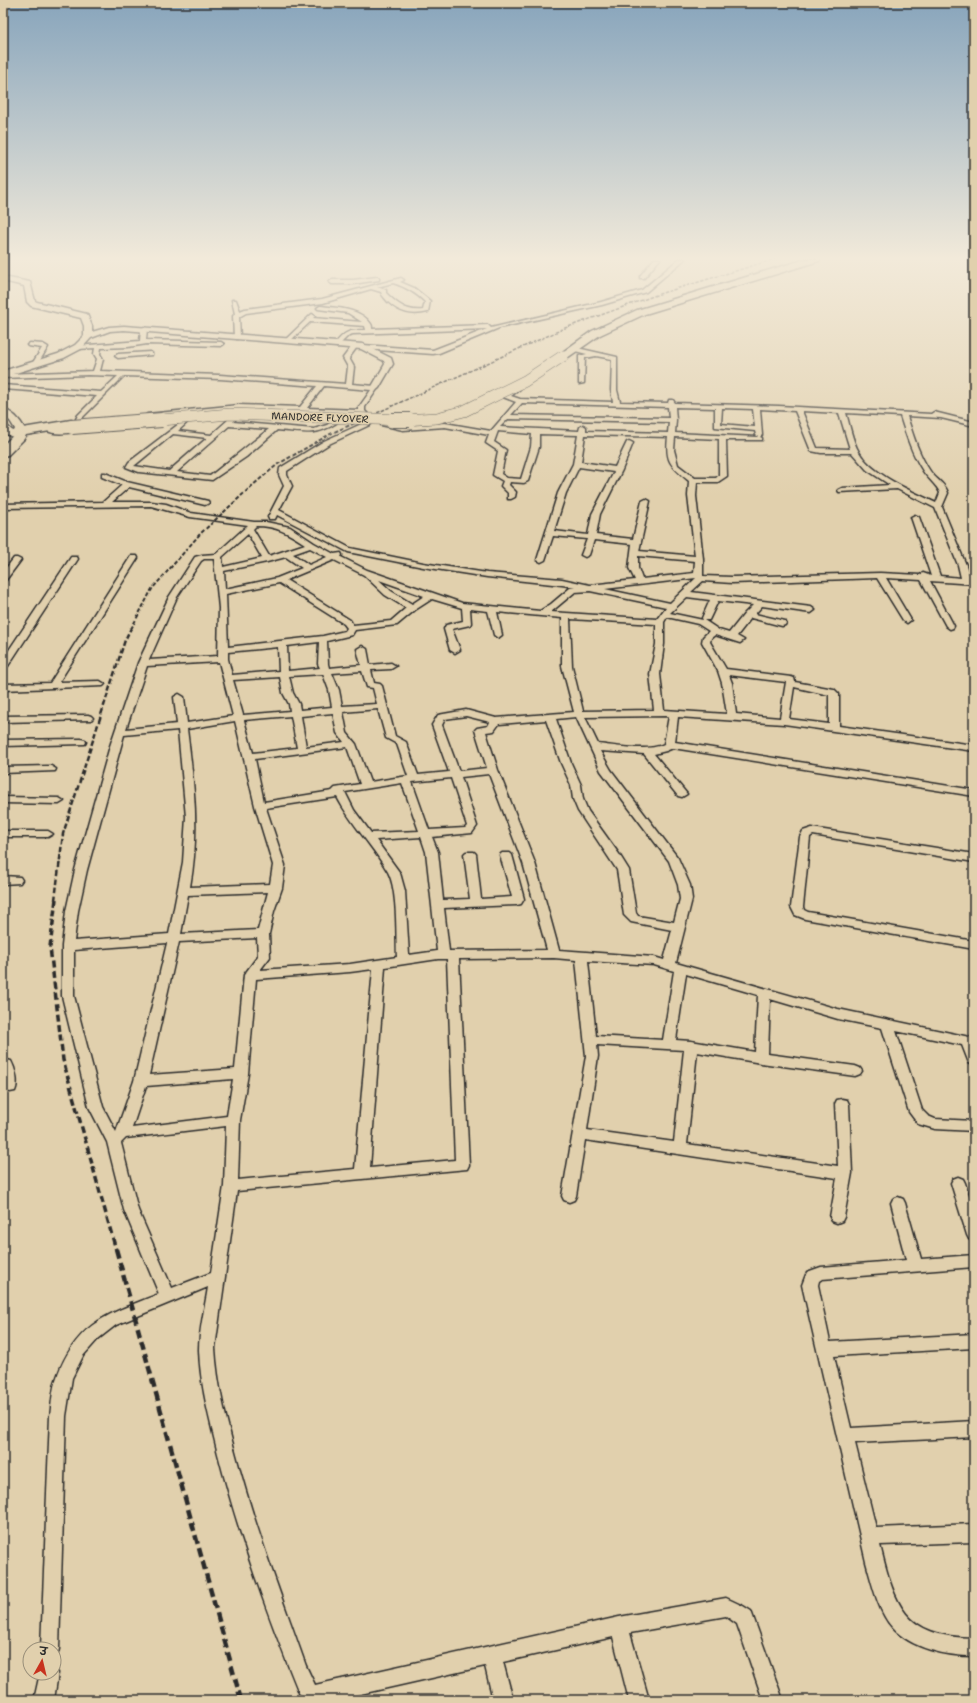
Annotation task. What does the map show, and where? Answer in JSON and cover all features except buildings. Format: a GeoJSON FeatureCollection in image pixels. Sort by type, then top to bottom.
{"type":"FeatureCollection","features":[{"type":"Feature","properties":{"kind":"highway"},"geometry":{"type":"LineString","coordinates":[[567,351],[583,338]]}},
{"type":"Feature","properties":{"kind":"highway"},"geometry":{"type":"LineString","coordinates":[[567,351],[588,338]]}},
{"type":"Feature","properties":{"kind":"highway","name":"MANDORE FLYOVER"},"geometry":{"type":"LineString","coordinates":[[14,434],[73,425],[230,414],[403,420],[437,418],[464,411],[519,384],[567,351]]}},
{"type":"Feature","properties":{"kind":"highway"},"geometry":{"type":"LineString","coordinates":[[3,452],[14,434]]}},
{"type":"Feature","properties":{"kind":"street"},"geometry":{"type":"LineString","coordinates":[[3,375],[61,356],[78,347],[86,338]]}},
{"type":"Feature","properties":{"kind":"street"},"geometry":{"type":"LineString","coordinates":[[142,338],[142,340],[147,342]]}},
{"type":"Feature","properties":{"kind":"street"},"geometry":{"type":"LineString","coordinates":[[262,338],[354,347],[439,351],[469,338]]}},
{"type":"Feature","properties":{"kind":"street"},"geometry":{"type":"LineString","coordinates":[[337,345],[343,338]]}},
{"type":"Feature","properties":{"kind":"street"},"geometry":{"type":"LineString","coordinates":[[78,347],[98,347],[147,342],[221,344]]}},
{"type":"Feature","properties":{"kind":"street"},"geometry":{"type":"LineString","coordinates":[[30,345],[45,347],[35,364]]}},
{"type":"Feature","properties":{"kind":"street"},"geometry":{"type":"LineString","coordinates":[[120,345],[117,365],[122,375]]}},
{"type":"Feature","properties":{"kind":"street"},"geometry":{"type":"LineString","coordinates":[[96,373],[100,359],[97,354],[98,347]]}},
{"type":"Feature","properties":{"kind":"street"},"geometry":{"type":"LineString","coordinates":[[349,386],[351,367],[346,358],[354,347]]}},
{"type":"Feature","properties":{"kind":"street"},"geometry":{"type":"LineString","coordinates":[[363,347],[388,360]]}},
{"type":"Feature","properties":{"kind":"street"},"geometry":{"type":"LineString","coordinates":[[388,360],[399,350]]}},
{"type":"Feature","properties":{"kind":"street"},"geometry":{"type":"LineString","coordinates":[[617,401],[614,390],[616,359],[605,355],[567,351],[548,372],[506,396],[508,398],[520,401],[617,401],[921,412],[974,424]]}},
{"type":"Feature","properties":{"kind":"street"},"geometry":{"type":"LineString","coordinates":[[3,375],[96,373],[150,354]]}},
{"type":"Feature","properties":{"kind":"street"},"geometry":{"type":"LineString","coordinates":[[581,383],[582,356],[605,355]]}},
{"type":"Feature","properties":{"kind":"street"},"geometry":{"type":"LineString","coordinates":[[362,412],[362,407],[388,368],[388,360]]}},
{"type":"Feature","properties":{"kind":"street"},"geometry":{"type":"LineString","coordinates":[[73,425],[80,416],[122,375],[220,377],[375,388]]}},
{"type":"Feature","properties":{"kind":"street"},"geometry":{"type":"LineString","coordinates":[[302,409],[322,384]]}},
{"type":"Feature","properties":{"kind":"street"},"geometry":{"type":"LineString","coordinates":[[3,387],[103,394]]}},
{"type":"Feature","properties":{"kind":"street"},"geometry":{"type":"LineString","coordinates":[[520,401],[494,432],[490,443],[502,450],[497,475],[506,480],[524,481],[535,447],[536,432]]}},
{"type":"Feature","properties":{"kind":"street"},"geometry":{"type":"LineString","coordinates":[[541,560],[562,493],[577,464],[583,433],[584,418],[581,402]]}},
{"type":"Feature","properties":{"kind":"street"},"geometry":{"type":"LineString","coordinates":[[671,403],[940,416]]}},
{"type":"Feature","properties":{"kind":"street"},"geometry":{"type":"LineString","coordinates":[[671,403],[672,420],[670,450],[675,466],[693,480],[718,480],[723,476],[722,437]]}},
{"type":"Feature","properties":{"kind":"street"},"geometry":{"type":"LineString","coordinates":[[719,406],[718,426],[758,429]]}},
{"type":"Feature","properties":{"kind":"street"},"geometry":{"type":"LineString","coordinates":[[73,425],[219,408],[351,411],[362,412],[373,422]]}},
{"type":"Feature","properties":{"kind":"street"},"geometry":{"type":"LineString","coordinates":[[267,523],[275,513],[288,486],[283,475],[284,470],[300,457],[342,433],[373,422],[403,428],[445,424],[494,432],[722,437],[760,443],[756,408]]}},
{"type":"Feature","properties":{"kind":"street"},"geometry":{"type":"LineString","coordinates":[[798,409],[814,449],[821,451],[854,451]]}},
{"type":"Feature","properties":{"kind":"street"},"geometry":{"type":"LineString","coordinates":[[229,424],[318,431],[329,426],[351,411]]}},
{"type":"Feature","properties":{"kind":"street"},"geometry":{"type":"LineString","coordinates":[[635,554],[732,580],[880,575],[936,576],[968,579],[938,507],[898,487],[866,466],[854,451],[842,411]]}},
{"type":"Feature","properties":{"kind":"street"},"geometry":{"type":"LineString","coordinates":[[3,412],[8,414],[19,425],[20,429],[14,434]]}},
{"type":"Feature","properties":{"kind":"street"},"geometry":{"type":"LineString","coordinates":[[903,414],[908,431],[925,469],[930,477],[942,487],[943,496],[938,507]]}},
{"type":"Feature","properties":{"kind":"street"},"geometry":{"type":"LineString","coordinates":[[46,429],[60,431],[188,419],[226,416],[235,417],[229,424],[170,474]]}},
{"type":"Feature","properties":{"kind":"street"},"geometry":{"type":"LineString","coordinates":[[507,417],[672,420]]}},
{"type":"Feature","properties":{"kind":"street"},"geometry":{"type":"LineString","coordinates":[[188,419],[132,464],[130,468],[212,478],[243,455],[275,428]]}},
{"type":"Feature","properties":{"kind":"street"},"geometry":{"type":"LineString","coordinates":[[173,432],[213,438]]}},
{"type":"Feature","properties":{"kind":"street"},"geometry":{"type":"LineString","coordinates":[[585,555],[591,538],[596,514],[618,470],[629,443]]}},
{"type":"Feature","properties":{"kind":"street"},"geometry":{"type":"LineString","coordinates":[[577,464],[618,470]]}},
{"type":"Feature","properties":{"kind":"street"},"geometry":{"type":"LineString","coordinates":[[105,475],[123,487],[204,503]]}},
{"type":"Feature","properties":{"kind":"street"},"geometry":{"type":"LineString","coordinates":[[506,480],[505,486],[512,492],[511,497]]}},
{"type":"Feature","properties":{"kind":"street"},"geometry":{"type":"LineString","coordinates":[[660,713],[656,674],[662,618],[685,594],[699,570],[692,496],[693,480]]}},
{"type":"Feature","properties":{"kind":"street"},"geometry":{"type":"LineString","coordinates":[[106,504],[123,487]]}},
{"type":"Feature","properties":{"kind":"street"},"geometry":{"type":"LineString","coordinates":[[842,490],[898,487]]}},
{"type":"Feature","properties":{"kind":"street"},"geometry":{"type":"LineString","coordinates":[[637,578],[632,567],[636,542],[646,501]]}},
{"type":"Feature","properties":{"kind":"street"},"geometry":{"type":"LineString","coordinates":[[3,506],[106,504],[164,506],[190,515],[251,526],[267,523],[287,529],[311,545],[336,556],[364,572],[431,596],[466,606],[492,610],[566,616],[662,618],[701,622],[714,631],[735,638],[748,615],[759,604]]}},
{"type":"Feature","properties":{"kind":"street"},"geometry":{"type":"LineString","coordinates":[[275,513],[348,550],[466,572],[562,582],[672,606]]}},
{"type":"Feature","properties":{"kind":"street"},"geometry":{"type":"LineString","coordinates":[[915,518],[936,576]]}},
{"type":"Feature","properties":{"kind":"street"},"geometry":{"type":"LineString","coordinates":[[168,1297],[131,1210],[119,1137],[96,1107],[68,996],[68,946],[72,911],[81,870],[120,732],[150,646],[180,585],[198,559],[202,557],[218,556],[251,526]]}},
{"type":"Feature","properties":{"kind":"street"},"geometry":{"type":"LineString","coordinates":[[251,526],[266,560]]}},
{"type":"Feature","properties":{"kind":"street"},"geometry":{"type":"LineString","coordinates":[[550,534],[636,542]]}},
{"type":"Feature","properties":{"kind":"street"},"geometry":{"type":"LineString","coordinates":[[219,570],[266,560],[311,545]]}},
{"type":"Feature","properties":{"kind":"street"},"geometry":{"type":"LineString","coordinates":[[222,593],[280,580],[348,550]]}},
{"type":"Feature","properties":{"kind":"street"},"geometry":{"type":"LineString","coordinates":[[287,554],[308,568]]}},
{"type":"Feature","properties":{"kind":"street"},"geometry":{"type":"LineString","coordinates":[[218,556],[222,593],[223,654],[260,806],[279,865],[276,888],[268,911],[263,934],[264,957],[250,975],[241,1074],[233,1120],[231,1186],[208,1348],[208,1369],[215,1409],[239,1501],[298,1669],[311,1698],[492,1654],[619,1626],[726,1607],[737,1612],[744,1618],[773,1700]]}},
{"type":"Feature","properties":{"kind":"street"},"geometry":{"type":"LineString","coordinates":[[53,685],[134,558]]}},
{"type":"Feature","properties":{"kind":"street"},"geometry":{"type":"LineString","coordinates":[[3,666],[74,559]]}},
{"type":"Feature","properties":{"kind":"street"},"geometry":{"type":"LineString","coordinates":[[3,578],[17,560]]}},
{"type":"Feature","properties":{"kind":"street"},"geometry":{"type":"LineString","coordinates":[[540,614],[550,610],[563,597],[580,587],[699,570]]}},
{"type":"Feature","properties":{"kind":"street"},"geometry":{"type":"LineString","coordinates":[[364,572],[388,593],[412,608]]}},
{"type":"Feature","properties":{"kind":"street"},"geometry":{"type":"LineString","coordinates":[[880,575],[907,620]]}},
{"type":"Feature","properties":{"kind":"street"},"geometry":{"type":"LineString","coordinates":[[923,576],[950,626]]}},
{"type":"Feature","properties":{"kind":"street"},"geometry":{"type":"LineString","coordinates":[[280,580],[347,622],[351,628]]}},
{"type":"Feature","properties":{"kind":"street"},"geometry":{"type":"LineString","coordinates":[[685,594],[811,610]]}},
{"type":"Feature","properties":{"kind":"street"},"geometry":{"type":"LineString","coordinates":[[351,628],[394,623],[412,608],[431,596]]}},
{"type":"Feature","properties":{"kind":"street"},"geometry":{"type":"LineString","coordinates":[[706,618],[715,599]]}},
{"type":"Feature","properties":{"kind":"street"},"geometry":{"type":"LineString","coordinates":[[455,650],[448,629],[449,627],[467,623],[466,606]]}},
{"type":"Feature","properties":{"kind":"street"},"geometry":{"type":"LineString","coordinates":[[492,610],[498,635]]}},
{"type":"Feature","properties":{"kind":"street"},"geometry":{"type":"LineString","coordinates":[[748,615],[782,623]]}},
{"type":"Feature","properties":{"kind":"street"},"geometry":{"type":"LineString","coordinates":[[566,616],[567,666],[579,714],[606,771],[674,860],[684,885],[686,899],[679,927],[669,1045]]}},
{"type":"Feature","properties":{"kind":"street"},"geometry":{"type":"LineString","coordinates":[[143,663],[223,654],[282,643],[323,639],[344,635],[349,633],[351,628]]}},
{"type":"Feature","properties":{"kind":"street"},"geometry":{"type":"LineString","coordinates":[[714,631],[707,636],[706,642],[723,671],[727,683],[732,717]]}},
{"type":"Feature","properties":{"kind":"street"},"geometry":{"type":"LineString","coordinates":[[323,639],[323,664],[334,690],[342,733],[351,744],[366,786]]}},
{"type":"Feature","properties":{"kind":"street"},"geometry":{"type":"LineString","coordinates":[[282,643],[284,675],[288,693],[294,704],[302,750]]}},
{"type":"Feature","properties":{"kind":"street"},"geometry":{"type":"LineString","coordinates":[[231,1186],[462,1165],[448,955],[437,904],[432,852],[425,834],[401,742],[391,738],[377,686],[370,685],[362,649]]}},
{"type":"Feature","properties":{"kind":"street"},"geometry":{"type":"LineString","coordinates":[[228,678],[391,666]]}},
{"type":"Feature","properties":{"kind":"street"},"geometry":{"type":"LineString","coordinates":[[723,671],[790,679],[792,681],[784,721]]}},
{"type":"Feature","properties":{"kind":"street"},"geometry":{"type":"LineString","coordinates":[[3,687],[100,684]]}},
{"type":"Feature","properties":{"kind":"street"},"geometry":{"type":"LineString","coordinates":[[791,684],[827,690],[834,694],[834,729]]}},
{"type":"Feature","properties":{"kind":"street"},"geometry":{"type":"LineString","coordinates":[[119,1137],[140,1082],[174,938],[188,862],[191,817],[179,697]]}},
{"type":"Feature","properties":{"kind":"street"},"geometry":{"type":"LineString","coordinates":[[120,732],[181,727],[238,718],[382,706]]}},
{"type":"Feature","properties":{"kind":"street"},"geometry":{"type":"LineString","coordinates":[[368,837],[468,831],[471,829],[472,826],[437,725],[441,717],[466,713],[496,721],[579,714],[660,713],[732,717],[784,721],[974,748]]}},
{"type":"Feature","properties":{"kind":"street"},"geometry":{"type":"LineString","coordinates":[[594,747],[646,750],[665,749],[669,744],[674,714]]}},
{"type":"Feature","properties":{"kind":"street"},"geometry":{"type":"LineString","coordinates":[[550,716],[566,763],[576,785],[578,799],[583,811],[615,856],[622,870],[630,915],[636,919],[679,927]]}},
{"type":"Feature","properties":{"kind":"street"},"geometry":{"type":"LineString","coordinates":[[3,719],[88,718]]}},
{"type":"Feature","properties":{"kind":"street"},"geometry":{"type":"LineString","coordinates":[[496,721],[491,729],[480,730],[493,770],[529,863],[554,954]]}},
{"type":"Feature","properties":{"kind":"street"},"geometry":{"type":"LineString","coordinates":[[3,743],[81,742]]}},
{"type":"Feature","properties":{"kind":"street"},"geometry":{"type":"LineString","coordinates":[[249,757],[351,744]]}},
{"type":"Feature","properties":{"kind":"street"},"geometry":{"type":"LineString","coordinates":[[669,744],[974,793]]}},
{"type":"Feature","properties":{"kind":"street"},"geometry":{"type":"LineString","coordinates":[[646,750],[682,794]]}},
{"type":"Feature","properties":{"kind":"street"},"geometry":{"type":"LineString","coordinates":[[3,770],[51,769]]}},
{"type":"Feature","properties":{"kind":"street"},"geometry":{"type":"LineString","coordinates":[[260,806],[335,794],[339,790],[410,779],[493,770]]}},
{"type":"Feature","properties":{"kind":"street"},"geometry":{"type":"LineString","coordinates":[[339,790],[349,810],[394,873],[399,891],[403,960]]}},
{"type":"Feature","properties":{"kind":"street"},"geometry":{"type":"LineString","coordinates":[[3,800],[59,800]]}},
{"type":"Feature","properties":{"kind":"street"},"geometry":{"type":"LineString","coordinates":[[974,858],[812,832],[807,833],[805,837],[797,907],[799,912],[805,915],[974,944]]}},
{"type":"Feature","properties":{"kind":"street"},"geometry":{"type":"LineString","coordinates":[[3,834],[48,834]]}},
{"type":"Feature","properties":{"kind":"street"},"geometry":{"type":"LineString","coordinates":[[470,854],[476,903]]}},
{"type":"Feature","properties":{"kind":"street"},"geometry":{"type":"LineString","coordinates":[[437,904],[517,901],[518,899],[506,855]]}},
{"type":"Feature","properties":{"kind":"street"},"geometry":{"type":"LineString","coordinates":[[3,880],[16,880]]}},
{"type":"Feature","properties":{"kind":"street"},"geometry":{"type":"LineString","coordinates":[[183,891],[276,888]]}},
{"type":"Feature","properties":{"kind":"street"},"geometry":{"type":"LineString","coordinates":[[68,946],[174,938],[263,934]]}},
{"type":"Feature","properties":{"kind":"street"},"geometry":{"type":"LineString","coordinates":[[250,975],[350,968],[448,955],[554,954],[654,961],[838,1014],[970,1042],[974,1060]]}},
{"type":"Feature","properties":{"kind":"street"},"geometry":{"type":"LineString","coordinates":[[569,1196],[591,1063],[582,956]]}},
{"type":"Feature","properties":{"kind":"street"},"geometry":{"type":"LineString","coordinates":[[362,1174],[379,964]]}},
{"type":"Feature","properties":{"kind":"street"},"geometry":{"type":"LineString","coordinates":[[761,1058],[764,993]]}},
{"type":"Feature","properties":{"kind":"street"},"geometry":{"type":"LineString","coordinates":[[886,1024],[916,1112],[923,1120],[935,1124],[974,1126]]}},
{"type":"Feature","properties":{"kind":"street"},"geometry":{"type":"LineString","coordinates":[[590,1040],[691,1046],[761,1058],[855,1071]]}},
{"type":"Feature","properties":{"kind":"street"},"geometry":{"type":"LineString","coordinates":[[680,1149],[691,1046]]}},
{"type":"Feature","properties":{"kind":"street"},"geometry":{"type":"LineString","coordinates":[[3,1064],[6,1064],[8,1067],[10,1087]]}},
{"type":"Feature","properties":{"kind":"street"},"geometry":{"type":"LineString","coordinates":[[140,1082],[241,1074]]}},
{"type":"Feature","properties":{"kind":"street"},"geometry":{"type":"LineString","coordinates":[[837,1217],[844,1173],[842,1104]]}},
{"type":"Feature","properties":{"kind":"street"},"geometry":{"type":"LineString","coordinates":[[119,1137],[136,1133],[233,1120]]}},
{"type":"Feature","properties":{"kind":"street"},"geometry":{"type":"LineString","coordinates":[[579,1134],[844,1173]]}},
{"type":"Feature","properties":{"kind":"street"},"geometry":{"type":"LineString","coordinates":[[958,1183],[974,1235]]}},
{"type":"Feature","properties":{"kind":"street"},"geometry":{"type":"LineString","coordinates":[[898,1203],[915,1266]]}},
{"type":"Feature","properties":{"kind":"street"},"geometry":{"type":"LineString","coordinates":[[974,1261],[821,1273],[812,1278],[810,1285],[824,1349],[886,1597],[898,1620],[915,1632],[937,1643],[962,1647],[974,1647]]}},
{"type":"Feature","properties":{"kind":"street"},"geometry":{"type":"LineString","coordinates":[[50,1641],[58,1416],[64,1378],[77,1351],[92,1334],[111,1320],[217,1277]]}},
{"type":"Feature","properties":{"kind":"street"},"geometry":{"type":"LineString","coordinates":[[824,1349],[974,1341]]}},
{"type":"Feature","properties":{"kind":"street"},"geometry":{"type":"LineString","coordinates":[[846,1436],[974,1429]]}},
{"type":"Feature","properties":{"kind":"street"},"geometry":{"type":"LineString","coordinates":[[870,1537],[974,1533]]}},
{"type":"Feature","properties":{"kind":"street"},"geometry":{"type":"LineString","coordinates":[[619,1626],[639,1700]]}},
{"type":"Feature","properties":{"kind":"street"},"geometry":{"type":"LineString","coordinates":[[492,1654],[503,1700]]}},
{"type":"Feature","properties":{"kind":"street"},"geometry":{"type":"LineString","coordinates":[[44,1700],[48,1681]]}},
{"type":"Feature","properties":{"kind":"railway"},"geometry":{"type":"LineString","coordinates":[[359,421],[542,338]]}},
{"type":"Feature","properties":{"kind":"railway"},"geometry":{"type":"LineString","coordinates":[[131,629],[152,589],[200,534],[253,485],[278,464],[334,432],[362,420]]}},
{"type":"Feature","properties":{"kind":"railway"},"geometry":{"type":"LineString","coordinates":[[55,900],[63,834],[125,640],[131,628]]}},
{"type":"Feature","properties":{"kind":"railway"},"geometry":{"type":"LineString","coordinates":[[56,899],[50,947],[63,1060],[116,1250]]}},
{"type":"Feature","properties":{"kind":"railway"},"geometry":{"type":"LineString","coordinates":[[116,1249],[241,1700]]}}]}
